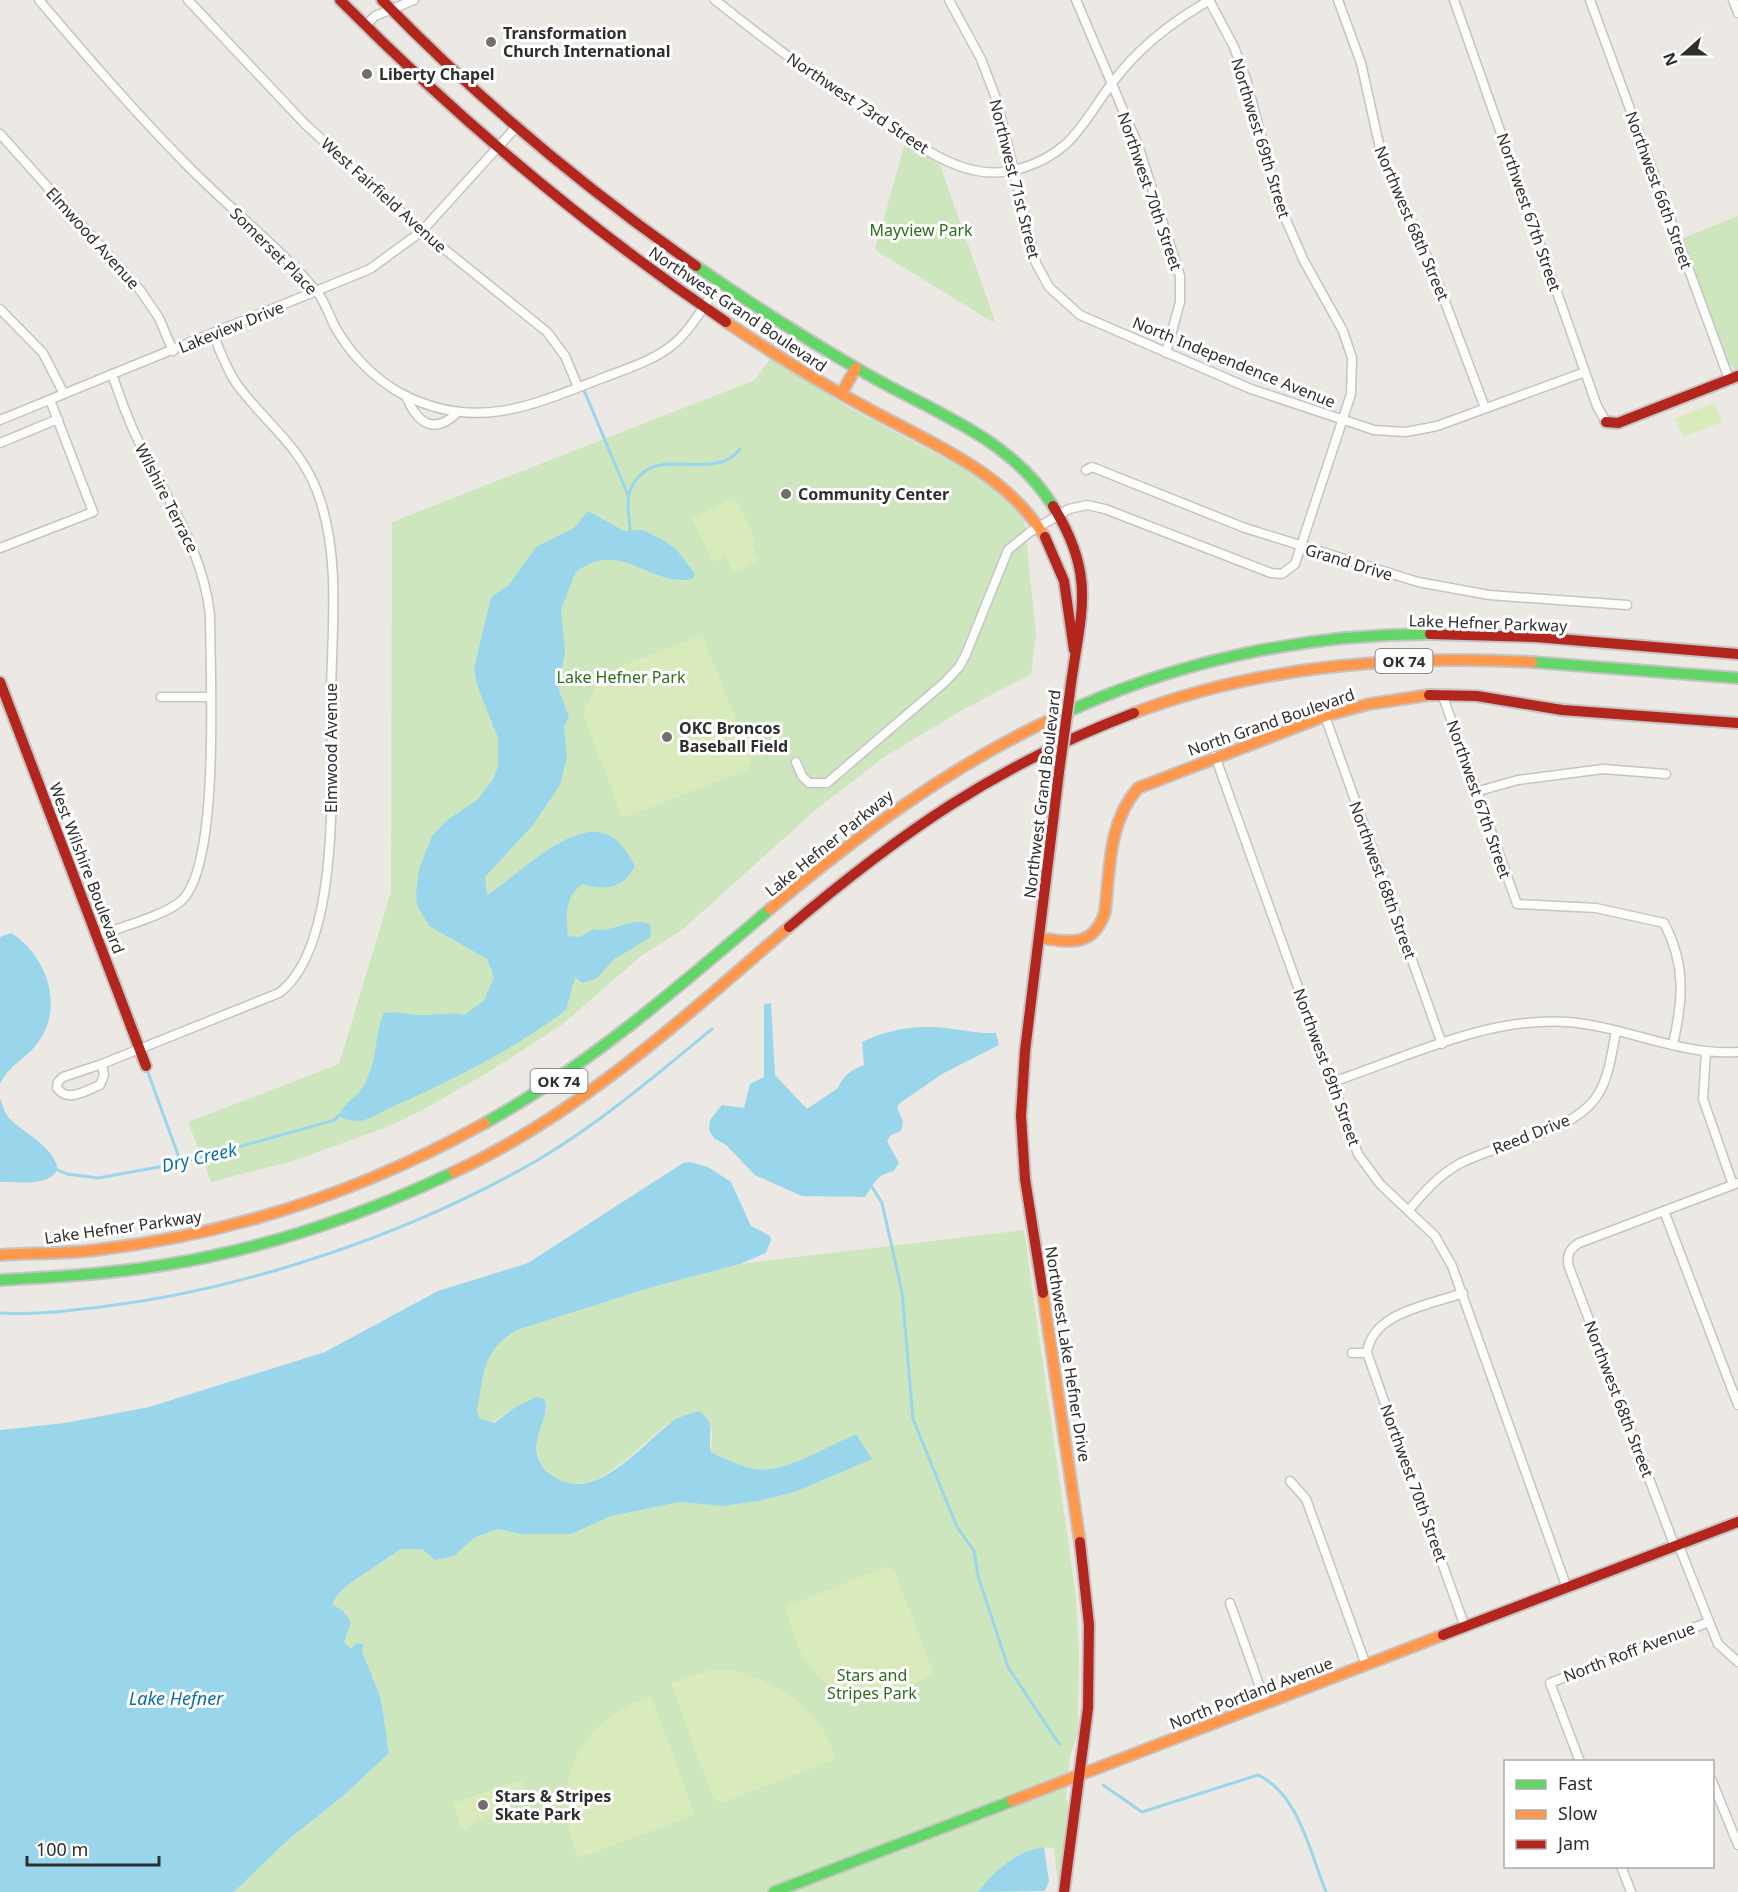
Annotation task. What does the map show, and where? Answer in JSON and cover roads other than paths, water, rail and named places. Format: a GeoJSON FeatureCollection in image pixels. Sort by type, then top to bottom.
{"type":"FeatureCollection","features":[{"type":"Feature","properties":{"kind":"main road","name":"Northwest Grand Boulevard"},"geometry":{"type":"LineString","coordinates":[[340,0],[496,148],[609,239],[703,307],[841,394],[987,474],[1011,494],[1038,527],[1056,558],[1064,581],[1074,658]]}},
{"type":"Feature","properties":{"kind":"main road","name":"Northwest Grand Boulevard"},"geometry":{"type":"LineString","coordinates":[[382,0],[517,126],[601,195],[720,282],[856,368],[1004,449],[1034,478],[1059,514],[1072,542],[1082,587],[1082,628],[1074,658],[1039,938]]}},
{"type":"Feature","properties":{"kind":"main road"},"geometry":{"type":"LineString","coordinates":[[841,394],[856,368]]}},
{"type":"Feature","properties":{"kind":"main road"},"geometry":{"type":"LineString","coordinates":[[1606,422],[1618,423],[1733,378]]}},
{"type":"Feature","properties":{"kind":"main road","name":"Lake Hefner Parkway"},"geometry":{"type":"LineString","coordinates":[[0,1255],[113,1247],[212,1231],[325,1199],[429,1155],[531,1098],[608,1045],[843,849],[903,803],[955,769],[1019,734],[1140,683],[1252,653],[1364,636],[1465,634],[1738,654]]}},
{"type":"Feature","properties":{"kind":"main road","name":"OK 74"},"geometry":{"type":"LineString","coordinates":[[0,1281],[108,1274],[193,1262],[240,1251],[288,1238],[370,1210],[474,1163],[546,1121],[607,1079],[856,872],[929,817],[1012,767],[1094,729],[1153,706],[1217,687],[1291,672],[1372,662],[1452,659],[1517,661],[1738,679]]}},
{"type":"Feature","properties":{"kind":"main road","name":"West Wilshire Boulevard"},"geometry":{"type":"LineString","coordinates":[[0,682],[2,695],[146,1066]]}},
{"type":"Feature","properties":{"kind":"main road","name":"North Grand Boulevard"},"geometry":{"type":"LineString","coordinates":[[1039,938],[1078,941],[1097,932],[1105,912],[1117,821],[1126,800],[1145,784],[1325,716],[1398,698],[1442,694],[1477,696],[1562,710],[1738,723]]}},
{"type":"Feature","properties":{"kind":"main road","name":"Northwest Lake Hefner Drive"},"geometry":{"type":"LineString","coordinates":[[1039,938],[1022,1071],[1021,1132],[1025,1179],[1088,1597],[1089,1686],[1064,1892]]}},
{"type":"Feature","properties":{"kind":"main road","name":"North Portland Avenue"},"geometry":{"type":"LineString","coordinates":[[774,1892],[1738,1522]]}},
{"type":"Feature","properties":{"kind":"street","name":"Somerset Place"},"geometry":{"type":"LineString","coordinates":[[39,0],[129,105],[317,292],[335,326],[356,357],[385,383],[406,396],[434,407],[458,412],[484,414],[513,411],[646,360],[671,346],[720,282]]}},
{"type":"Feature","properties":{"kind":"street","name":"West Fairfield Avenue"},"geometry":{"type":"LineString","coordinates":[[188,0],[305,124],[422,231],[547,332],[565,356],[578,387]]}},
{"type":"Feature","properties":{"kind":"street"},"geometry":{"type":"LineString","coordinates":[[365,26],[375,16],[414,0]]}},
{"type":"Feature","properties":{"kind":"street","name":"Northwest 73rd Street"},"geometry":{"type":"LineString","coordinates":[[716,0],[825,84],[943,159],[986,172],[1015,170],[1042,161],[1065,144],[1112,83],[1142,50],[1173,24],[1209,0]]}},
{"type":"Feature","properties":{"kind":"street","name":"Northwest 71st Street"},"geometry":{"type":"LineString","coordinates":[[949,0],[990,81],[1005,127],[1036,263],[1049,287],[1080,315]]}},
{"type":"Feature","properties":{"kind":"street","name":"Northwest 70th Street"},"geometry":{"type":"LineString","coordinates":[[1076,0],[1138,145],[1180,276],[1180,302],[1166,353]]}},
{"type":"Feature","properties":{"kind":"street","name":"Northwest 69th Street"},"geometry":{"type":"LineString","coordinates":[[1209,0],[1234,47],[1246,79],[1278,204],[1294,242],[1347,341],[1353,380],[1302,548]]}},
{"type":"Feature","properties":{"kind":"street","name":"Northwest 68th Street"},"geometry":{"type":"LineString","coordinates":[[1338,0],[1361,63],[1381,153],[1435,275],[1485,408]]}},
{"type":"Feature","properties":{"kind":"street","name":"Northwest 67th Street"},"geometry":{"type":"LineString","coordinates":[[1454,0],[1600,415],[1606,422]]}},
{"type":"Feature","properties":{"kind":"street","name":"Northwest 66th Street"},"geometry":{"type":"LineString","coordinates":[[1590,0],[1733,378]]}},
{"type":"Feature","properties":{"kind":"street"},"geometry":{"type":"LineString","coordinates":[[1733,0],[1738,13]]}},
{"type":"Feature","properties":{"kind":"street","name":"Lakeview Drive"},"geometry":{"type":"LineString","coordinates":[[0,420],[317,292],[378,264],[422,231],[517,126]]}},
{"type":"Feature","properties":{"kind":"street","name":"Elmwood Avenue"},"geometry":{"type":"LineString","coordinates":[[0,134],[140,290],[159,318],[173,351]]}},
{"type":"Feature","properties":{"kind":"street"},"geometry":{"type":"LineString","coordinates":[[0,309],[43,353],[64,394]]}},
{"type":"Feature","properties":{"kind":"street","name":"North Independence Avenue"},"geometry":{"type":"LineString","coordinates":[[1080,315],[1251,389],[1374,430],[1406,432],[1437,426],[1585,372]]}},
{"type":"Feature","properties":{"kind":"street","name":"Elmwood Avenue"},"geometry":{"type":"LineString","coordinates":[[102,1064],[104,1075],[100,1085],[69,1097],[62,1095],[57,1088],[58,1082],[63,1077],[140,1049],[287,988],[300,971],[312,940],[329,858],[332,568],[327,520],[316,489],[301,459],[282,432],[234,380],[213,334]]}},
{"type":"Feature","properties":{"kind":"street","name":"Wilshire Terrace"},"geometry":{"type":"LineString","coordinates":[[97,936],[182,901],[196,880],[206,825],[210,697],[210,615],[202,570],[186,530],[138,441],[111,374]]}},
{"type":"Feature","properties":{"kind":"street"},"geometry":{"type":"LineString","coordinates":[[406,396],[418,418],[430,424],[444,423],[458,412]]}},
{"type":"Feature","properties":{"kind":"street"},"geometry":{"type":"LineString","coordinates":[[0,548],[93,512],[50,400]]}},
{"type":"Feature","properties":{"kind":"street"},"geometry":{"type":"LineString","coordinates":[[0,443],[58,420]]}},
{"type":"Feature","properties":{"kind":"street","name":"Grand Drive"},"geometry":{"type":"LineString","coordinates":[[1086,470],[1092,467],[1187,506],[1302,548],[1446,588],[1498,596],[1627,605]]}},
{"type":"Feature","properties":{"kind":"street"},"geometry":{"type":"LineString","coordinates":[[796,762],[802,776],[809,783],[827,783],[953,675],[966,654],[1008,550],[1059,514],[1080,506],[1093,505],[1276,574],[1292,569],[1302,548]]}},
{"type":"Feature","properties":{"kind":"street","name":"Northwest 67th Street"},"geometry":{"type":"LineString","coordinates":[[1442,694],[1475,792],[1517,904],[1596,908],[1664,923],[1671,937],[1682,980],[1681,1012],[1673,1044]]}},
{"type":"Feature","properties":{"kind":"street"},"geometry":{"type":"LineString","coordinates":[[161,697],[210,697]]}},
{"type":"Feature","properties":{"kind":"street","name":"Northwest 68th Street"},"geometry":{"type":"LineString","coordinates":[[1325,716],[1442,1044]]}},
{"type":"Feature","properties":{"kind":"street","name":"Northwest 69th Street"},"geometry":{"type":"LineString","coordinates":[[1215,756],[1358,1154],[1380,1184],[1409,1210],[1442,1248],[1462,1293],[1567,1588]]}},
{"type":"Feature","properties":{"kind":"street"},"geometry":{"type":"LineString","coordinates":[[1475,792],[1518,780],[1603,769],[1666,774]]}},
{"type":"Feature","properties":{"kind":"street"},"geometry":{"type":"LineString","coordinates":[[1332,1082],[1489,1028],[1523,1023],[1567,1022],[1706,1052],[1738,1052]]}},
{"type":"Feature","properties":{"kind":"street","name":"Reed Drive"},"geometry":{"type":"LineString","coordinates":[[1409,1210],[1452,1168],[1563,1123],[1585,1110],[1602,1088],[1616,1031]]}},
{"type":"Feature","properties":{"kind":"street"},"geometry":{"type":"LineString","coordinates":[[1706,1052],[1703,1099],[1736,1184],[1664,1210],[1738,1406]]}},
{"type":"Feature","properties":{"kind":"street","name":"Northwest 68th Street"},"geometry":{"type":"LineString","coordinates":[[1664,1210],[1579,1243],[1569,1251],[1569,1267],[1677,1546],[1718,1644],[1738,1662]]}},
{"type":"Feature","properties":{"kind":"street"},"geometry":{"type":"LineString","coordinates":[[1352,1353],[1367,1353],[1370,1337],[1385,1322],[1462,1293]]}},
{"type":"Feature","properties":{"kind":"street","name":"Northwest 70th Street"},"geometry":{"type":"LineString","coordinates":[[1367,1353],[1465,1627]]}},
{"type":"Feature","properties":{"kind":"street"},"geometry":{"type":"LineString","coordinates":[[1290,1481],[1306,1499],[1366,1665]]}},
{"type":"Feature","properties":{"kind":"street"},"geometry":{"type":"LineString","coordinates":[[1230,1603],[1266,1704]]}},
{"type":"Feature","properties":{"kind":"street","name":"North Roff Avenue"},"geometry":{"type":"LineString","coordinates":[[1580,1760],[1550,1683],[1709,1622]]}},
{"type":"Feature","properties":{"kind":"street"},"geometry":{"type":"LineString","coordinates":[[1714,1784],[1738,1845]]}},
{"type":"Feature","properties":{"kind":"street"},"geometry":{"type":"LineString","coordinates":[[1622,1868],[1631,1892]]}},
{"type":"Feature","properties":{"kind":"water"},"geometry":{"type":"Polygon","coordinates":[[[588,511],[624,531],[643,530],[661,539],[676,549],[695,574],[692,579],[676,580],[620,561],[606,560],[591,563],[575,573],[561,610],[565,651],[558,688],[569,717],[564,727],[567,757],[560,785],[533,825],[485,877],[487,895],[548,849],[584,833],[601,833],[619,842],[635,866],[625,880],[619,884],[598,887],[582,884],[576,890],[569,901],[568,936],[580,937],[593,929],[600,930],[643,922],[650,924],[651,937],[613,960],[597,978],[583,983],[575,977],[566,1010],[504,1051],[368,1119],[357,1121],[340,1117],[338,1116],[340,1112],[360,1091],[368,1077],[384,1013],[464,1015],[484,1001],[494,977],[487,959],[429,926],[417,905],[419,869],[432,836],[446,821],[477,800],[492,781],[498,767],[498,738],[477,685],[474,669],[491,597],[508,586],[536,547],[574,528],[588,511]]]}},
{"type":"Feature","properties":{"kind":"water"},"geometry":{"type":"Polygon","coordinates":[[[11,933],[23,942],[42,967],[51,996],[50,1011],[47,1027],[39,1041],[8,1071],[0,1084],[0,937],[11,933]]]}},
{"type":"Feature","properties":{"kind":"water"},"geometry":{"type":"Polygon","coordinates":[[[771,1003],[775,1075],[807,1109],[838,1088],[848,1074],[864,1065],[862,1042],[877,1036],[909,1028],[943,1028],[996,1033],[999,1045],[942,1074],[900,1103],[897,1108],[903,1121],[901,1131],[891,1135],[887,1141],[899,1163],[894,1171],[876,1180],[865,1197],[802,1196],[755,1175],[726,1145],[714,1138],[709,1130],[710,1120],[722,1105],[744,1108],[750,1084],[764,1077],[764,1004],[771,1003]]]}},
{"type":"Feature","properties":{"kind":"water"},"geometry":{"type":"Polygon","coordinates":[[[0,1098],[9,1118],[46,1148],[56,1162],[58,1170],[53,1176],[31,1182],[0,1182],[0,1098]]]}},
{"type":"Feature","properties":{"kind":"water","name":"Lake Hefner"},"geometry":{"type":"Polygon","coordinates":[[[690,1162],[708,1167],[731,1182],[751,1226],[770,1236],[771,1240],[766,1253],[740,1264],[649,1288],[517,1330],[497,1346],[487,1364],[477,1410],[479,1418],[494,1423],[514,1408],[536,1397],[544,1399],[545,1413],[536,1446],[537,1455],[548,1473],[573,1484],[589,1483],[604,1476],[634,1455],[673,1421],[698,1411],[704,1415],[709,1424],[711,1452],[754,1469],[779,1467],[793,1463],[856,1434],[872,1459],[795,1492],[758,1501],[723,1506],[680,1502],[611,1516],[571,1534],[521,1534],[498,1529],[474,1538],[454,1556],[435,1560],[422,1549],[401,1549],[349,1584],[338,1594],[332,1604],[343,1611],[351,1622],[344,1642],[351,1649],[356,1643],[364,1644],[362,1651],[381,1699],[389,1753],[343,1796],[289,1839],[234,1892],[0,1892],[0,1430],[65,1423],[149,1407],[325,1352],[438,1291],[528,1263],[683,1163],[690,1162]]]}},
{"type":"Feature","properties":{"kind":"water"},"geometry":{"type":"Polygon","coordinates":[[[1044,1847],[1049,1881],[1045,1891],[978,1892],[992,1876],[1015,1857],[1044,1847]]]}},
{"type":"Feature","properties":{"kind":"waterway"},"geometry":{"type":"LineString","coordinates":[[583,388],[628,495]]}},
{"type":"Feature","properties":{"kind":"waterway"},"geometry":{"type":"LineString","coordinates":[[630,531],[628,498],[638,477],[651,468],[665,464],[714,464],[728,459],[740,449]]}},
{"type":"Feature","properties":{"kind":"waterway"},"geometry":{"type":"LineString","coordinates":[[0,1313],[100,1307],[210,1288],[321,1256],[376,1237],[480,1191],[553,1151],[623,1101],[712,1029]]}},
{"type":"Feature","properties":{"kind":"waterway"},"geometry":{"type":"LineString","coordinates":[[146,1067],[181,1163]]}},
{"type":"Feature","properties":{"kind":"waterway","name":"Dry Creek"},"geometry":{"type":"LineString","coordinates":[[58,1170],[67,1174],[98,1178],[181,1163],[335,1120],[338,1116]]}},
{"type":"Feature","properties":{"kind":"waterway"},"geometry":{"type":"LineString","coordinates":[[872,1187],[882,1203],[902,1292],[913,1419],[957,1527],[974,1551],[978,1576],[1008,1667],[1059,1744]]}},
{"type":"Feature","properties":{"kind":"waterway"},"geometry":{"type":"LineString","coordinates":[[1103,1785],[1142,1812],[1258,1775],[1272,1784],[1293,1810],[1326,1892]]}},
{"type":"Feature","properties":{"kind":"place","name":"Transformation Church International"},"geometry":{"type":"Point","coordinates":[491,42]}},
{"type":"Feature","properties":{"kind":"place","name":"Liberty Chapel"},"geometry":{"type":"Point","coordinates":[367,74]}},
{"type":"Feature","properties":{"kind":"place","name":"Community Center"},"geometry":{"type":"Point","coordinates":[786,494]}},
{"type":"Feature","properties":{"kind":"place","name":"OKC Broncos Baseball Field"},"geometry":{"type":"Point","coordinates":[667,737]}},
{"type":"Feature","properties":{"kind":"place","name":"Stars & Stripes Skate Park"},"geometry":{"type":"Point","coordinates":[483,1805]}},
{"type":"Feature","properties":{"kind":"park label","name":"Mayview Park"},"geometry":{"type":"Point","coordinates":[921,230]}},
{"type":"Feature","properties":{"kind":"park label","name":"Lake Hefner Park"},"geometry":{"type":"Point","coordinates":[621,677]}},
{"type":"Feature","properties":{"kind":"park label","name":"Stars and Stripes Park"},"geometry":{"type":"Point","coordinates":[872,1684]}}]}
